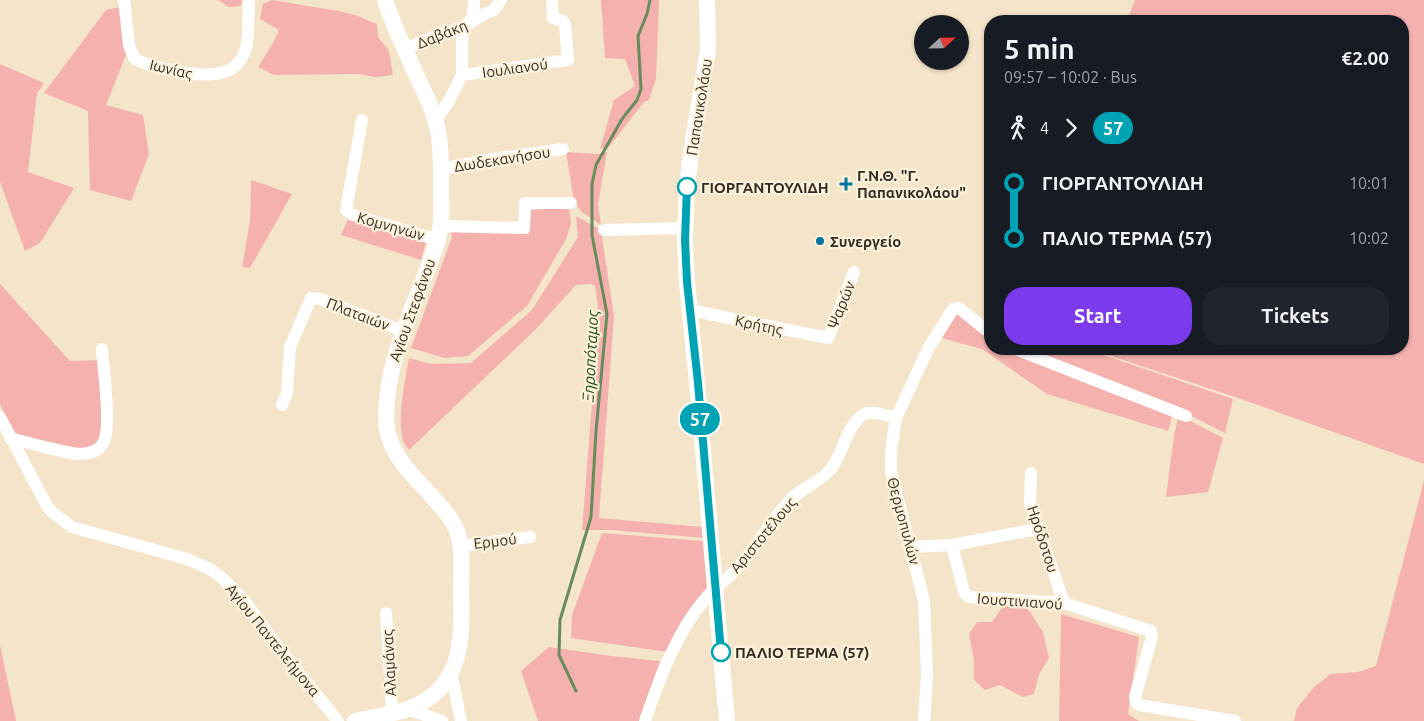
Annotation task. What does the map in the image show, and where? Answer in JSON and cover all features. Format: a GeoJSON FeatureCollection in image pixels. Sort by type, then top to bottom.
{"type":"FeatureCollection","features":[{"type":"Feature","properties":{"kind":"street","name":"Ιωνίας"},"geometry":{"type":"LineString","coordinates":[[124,0],[130,50],[134,58],[139,61],[203,76],[225,72],[236,64],[243,55],[247,43],[249,0]]}},
{"type":"Feature","properties":{"kind":"street","name":"Αγίου Στεφάνου"},"geometry":{"type":"LineString","coordinates":[[355,721],[399,711],[423,702],[430,697],[445,684],[451,673],[462,637],[461,546],[457,530],[452,521],[396,455],[389,442],[386,430],[392,365],[439,233],[441,169],[436,120],[385,0]]}},
{"type":"Feature","properties":{"kind":"street"},"geometry":{"type":"LineString","coordinates":[[436,120],[449,101],[462,75],[462,39],[464,27],[473,17],[474,0]]}},
{"type":"Feature","properties":{"kind":"street","name":"Δαβάκη"},"geometry":{"type":"LineString","coordinates":[[405,49],[442,33],[464,27],[494,10],[501,0]]}},
{"type":"Feature","properties":{"kind":"street","name":"Ιουλιανού"},"geometry":{"type":"LineString","coordinates":[[462,75],[568,60],[565,24],[563,21],[553,18],[552,0]]}},
{"type":"Feature","properties":{"kind":"street","name":"Παπανικολάου"},"geometry":{"type":"LineString","coordinates":[[707,0],[708,49],[691,153],[685,228],[687,282],[727,721]]}},
{"type":"Feature","properties":{"kind":"street","name":"Κομνηνών"},"geometry":{"type":"LineString","coordinates":[[362,120],[346,210],[353,215],[439,233],[524,228],[525,203],[571,203]]}},
{"type":"Feature","properties":{"kind":"street","name":"Δωδεκανήσου"},"geometry":{"type":"LineString","coordinates":[[441,169],[563,149]]}},
{"type":"Feature","properties":{"kind":"street"},"geometry":{"type":"LineString","coordinates":[[604,230],[685,228]]}},
{"type":"Feature","properties":{"kind":"street","name":"Ψαρών"},"geometry":{"type":"LineString","coordinates":[[828,338],[854,272]]}},
{"type":"Feature","properties":{"kind":"street","name":"Πλαταιών"},"geometry":{"type":"LineString","coordinates":[[282,406],[287,393],[290,347],[311,298],[320,299],[403,331]]}},
{"type":"Feature","properties":{"kind":"street","name":"Θερμοπυλών"},"geometry":{"type":"LineString","coordinates":[[924,721],[927,676],[924,601],[912,546],[891,471],[891,452],[896,418],[928,349],[953,309],[957,307],[984,328]]}},
{"type":"Feature","properties":{"kind":"street","name":"Κρήτης"},"geometry":{"type":"LineString","coordinates":[[690,310],[828,338]]}},
{"type":"Feature","properties":{"kind":"street"},"geometry":{"type":"LineString","coordinates":[[10,438],[78,454],[90,453],[102,445],[106,437],[107,415],[102,349]]}},
{"type":"Feature","properties":{"kind":"street"},"geometry":{"type":"LineString","coordinates":[[1029,355],[1186,416]]}},
{"type":"Feature","properties":{"kind":"street","name":"Αριστοτέλους"},"geometry":{"type":"LineString","coordinates":[[645,721],[670,656],[698,608],[715,588],[739,567],[778,514],[793,498],[822,478],[831,469],[859,418],[873,412],[896,418]]}},
{"type":"Feature","properties":{"kind":"street","name":"Αγίου Παντελεήμονα"},"geometry":{"type":"LineString","coordinates":[[0,417],[47,506],[53,513],[72,527],[187,559],[210,569],[229,584],[244,600],[278,647],[338,721]]}},
{"type":"Feature","properties":{"kind":"street","name":"Ηρόδοτου"},"geometry":{"type":"LineString","coordinates":[[1031,473],[1030,504],[1064,603]]}},
{"type":"Feature","properties":{"kind":"street"},"geometry":{"type":"LineString","coordinates":[[912,546],[952,545],[1038,530]]}},
{"type":"Feature","properties":{"kind":"street","name":"Ερμού"},"geometry":{"type":"LineString","coordinates":[[461,546],[530,537]]}},
{"type":"Feature","properties":{"kind":"street","name":"Ιουστινιανού"},"geometry":{"type":"LineString","coordinates":[[952,545],[964,592],[969,597],[1064,603],[1149,629],[1152,632],[1152,637],[1135,697],[1136,703],[1142,706],[1235,721]]}},
{"type":"Feature","properties":{"kind":"street","name":"Αλαμάνας"},"geometry":{"type":"LineString","coordinates":[[386,613],[399,711]]}},
{"type":"Feature","properties":{"kind":"street"},"geometry":{"type":"LineString","coordinates":[[451,673],[461,721]]}},
{"type":"Feature","properties":{"kind":"street"},"geometry":{"type":"LineString","coordinates":[[399,711],[442,721]]}},
{"type":"Feature","properties":{"kind":"shaded area"},"geometry":{"type":"Polygon","coordinates":[[[218,0],[242,0],[241,6],[229,7],[218,0]]]}},
{"type":"Feature","properties":{"kind":"shaded area"},"geometry":{"type":"Polygon","coordinates":[[[272,0],[338,11],[355,15],[377,24],[378,37],[389,51],[393,75],[376,77],[358,74],[274,75],[258,67],[279,30],[260,19],[263,4],[272,0]]]}},
{"type":"Feature","properties":{"kind":"shaded area"},"geometry":{"type":"Polygon","coordinates":[[[601,0],[659,0],[656,79],[649,100],[644,102],[609,147],[600,149],[614,100],[635,86],[625,59],[605,58],[601,0]]]}},
{"type":"Feature","properties":{"kind":"shaded area"},"geometry":{"type":"Polygon","coordinates":[[[1135,0],[1424,0],[1424,464],[1235,397],[1108,355],[1409,355],[1409,15],[1129,15],[1135,0]]]}},
{"type":"Feature","properties":{"kind":"shaded area"},"geometry":{"type":"Polygon","coordinates":[[[120,7],[128,50],[106,105],[143,115],[149,154],[131,201],[90,190],[88,111],[44,93],[106,10],[120,7]]]}},
{"type":"Feature","properties":{"kind":"shaded area"},"geometry":{"type":"Polygon","coordinates":[[[0,64],[44,83],[37,93],[28,172],[74,188],[40,243],[25,251],[0,182],[0,64]]]}},
{"type":"Feature","properties":{"kind":"shaded area"},"geometry":{"type":"Polygon","coordinates":[[[566,152],[598,154],[607,152],[598,204],[601,225],[582,212],[574,202],[566,152]]]}},
{"type":"Feature","properties":{"kind":"shaded area"},"geometry":{"type":"Polygon","coordinates":[[[251,180],[292,194],[250,268],[242,267],[250,221],[251,180]]]}},
{"type":"Feature","properties":{"kind":"shaded area"},"geometry":{"type":"Polygon","coordinates":[[[569,207],[571,224],[566,239],[527,306],[468,356],[444,358],[411,348],[452,237],[451,231],[529,234],[531,210],[569,207]]]}},
{"type":"Feature","properties":{"kind":"shaded area"},"geometry":{"type":"Polygon","coordinates":[[[576,216],[601,230],[614,316],[599,518],[703,527],[704,538],[612,530],[582,530],[599,315],[595,286],[591,284],[576,285],[536,329],[409,450],[403,441],[401,410],[409,358],[430,364],[471,363],[532,310],[578,237],[576,216]]]}},
{"type":"Feature","properties":{"kind":"shaded area"},"geometry":{"type":"Polygon","coordinates":[[[349,217],[426,242],[421,260],[341,235],[349,217]]]}},
{"type":"Feature","properties":{"kind":"shaded area"},"geometry":{"type":"Polygon","coordinates":[[[0,284],[70,361],[101,360],[101,437],[95,444],[82,449],[14,434],[0,404],[0,284]]]}},
{"type":"Feature","properties":{"kind":"shaded area"},"geometry":{"type":"Polygon","coordinates":[[[957,311],[984,332],[984,350],[982,349],[938,337],[957,311]]]}},
{"type":"Feature","properties":{"kind":"shaded area"},"geometry":{"type":"Polygon","coordinates":[[[991,355],[1021,355],[1173,413],[1168,431],[1047,394],[991,355]]]}},
{"type":"Feature","properties":{"kind":"shaded area"},"geometry":{"type":"Polygon","coordinates":[[[1038,355],[1104,355],[1233,399],[1225,433],[1182,411],[1038,355]]]}},
{"type":"Feature","properties":{"kind":"shaded area"},"geometry":{"type":"Polygon","coordinates":[[[1179,415],[1223,438],[1208,492],[1166,497],[1174,435],[1179,415]]]}},
{"type":"Feature","properties":{"kind":"shaded area"},"geometry":{"type":"Polygon","coordinates":[[[1424,480],[1424,721],[1294,721],[1297,708],[1315,686],[1331,674],[1358,672],[1376,666],[1424,480]]]}},
{"type":"Feature","properties":{"kind":"shaded area"},"geometry":{"type":"Polygon","coordinates":[[[602,533],[703,541],[707,590],[668,652],[571,638],[572,615],[602,533]]]}},
{"type":"Feature","properties":{"kind":"shaded area"},"geometry":{"type":"Polygon","coordinates":[[[1004,605],[1028,609],[1043,632],[1049,658],[1039,674],[1034,694],[1023,697],[1000,685],[985,690],[974,680],[974,661],[969,634],[977,622],[992,622],[1004,605]]]}},
{"type":"Feature","properties":{"kind":"shaded area"},"geometry":{"type":"Polygon","coordinates":[[[1061,614],[1139,637],[1128,714],[1139,721],[1059,721],[1061,614]]]}},
{"type":"Feature","properties":{"kind":"shaded area"},"geometry":{"type":"Polygon","coordinates":[[[0,645],[16,721],[0,721],[0,645]]]}},
{"type":"Feature","properties":{"kind":"shaded area"},"geometry":{"type":"Polygon","coordinates":[[[549,647],[660,661],[639,721],[538,721],[521,671],[549,647]]]}},
{"type":"Feature","properties":{"kind":"waterway","name":"Ξηροπόταμος"},"geometry":{"type":"LineString","coordinates":[[576,691],[559,655],[560,620],[591,517],[596,431],[607,314],[592,235],[592,184],[596,165],[622,119],[637,100],[641,89],[638,36],[647,14],[650,0]]}},
{"type":"Feature","properties":{"kind":"bus line","name":"57"},"geometry":{"type":"LineString","coordinates":[[687,187],[685,240],[687,282],[698,383],[721,652]]}},
{"type":"Feature","properties":{"kind":"place","name":"Γ.Ν.Θ. \"Γ. Παπανικολάου\""},"geometry":{"type":"Point","coordinates":[846,184]}},
{"type":"Feature","properties":{"kind":"place","name":"ΓΙΟΡΓΑΝΤΟΥΛΙΔΗ"},"geometry":{"type":"Point","coordinates":[687,187]}},
{"type":"Feature","properties":{"kind":"place","name":"Συνεργείο"},"geometry":{"type":"Point","coordinates":[820,241]}},
{"type":"Feature","properties":{"kind":"place","name":"ΠΑΛΙΟ ΤΕΡΜΑ (57)"},"geometry":{"type":"Point","coordinates":[721,652]}}]}
